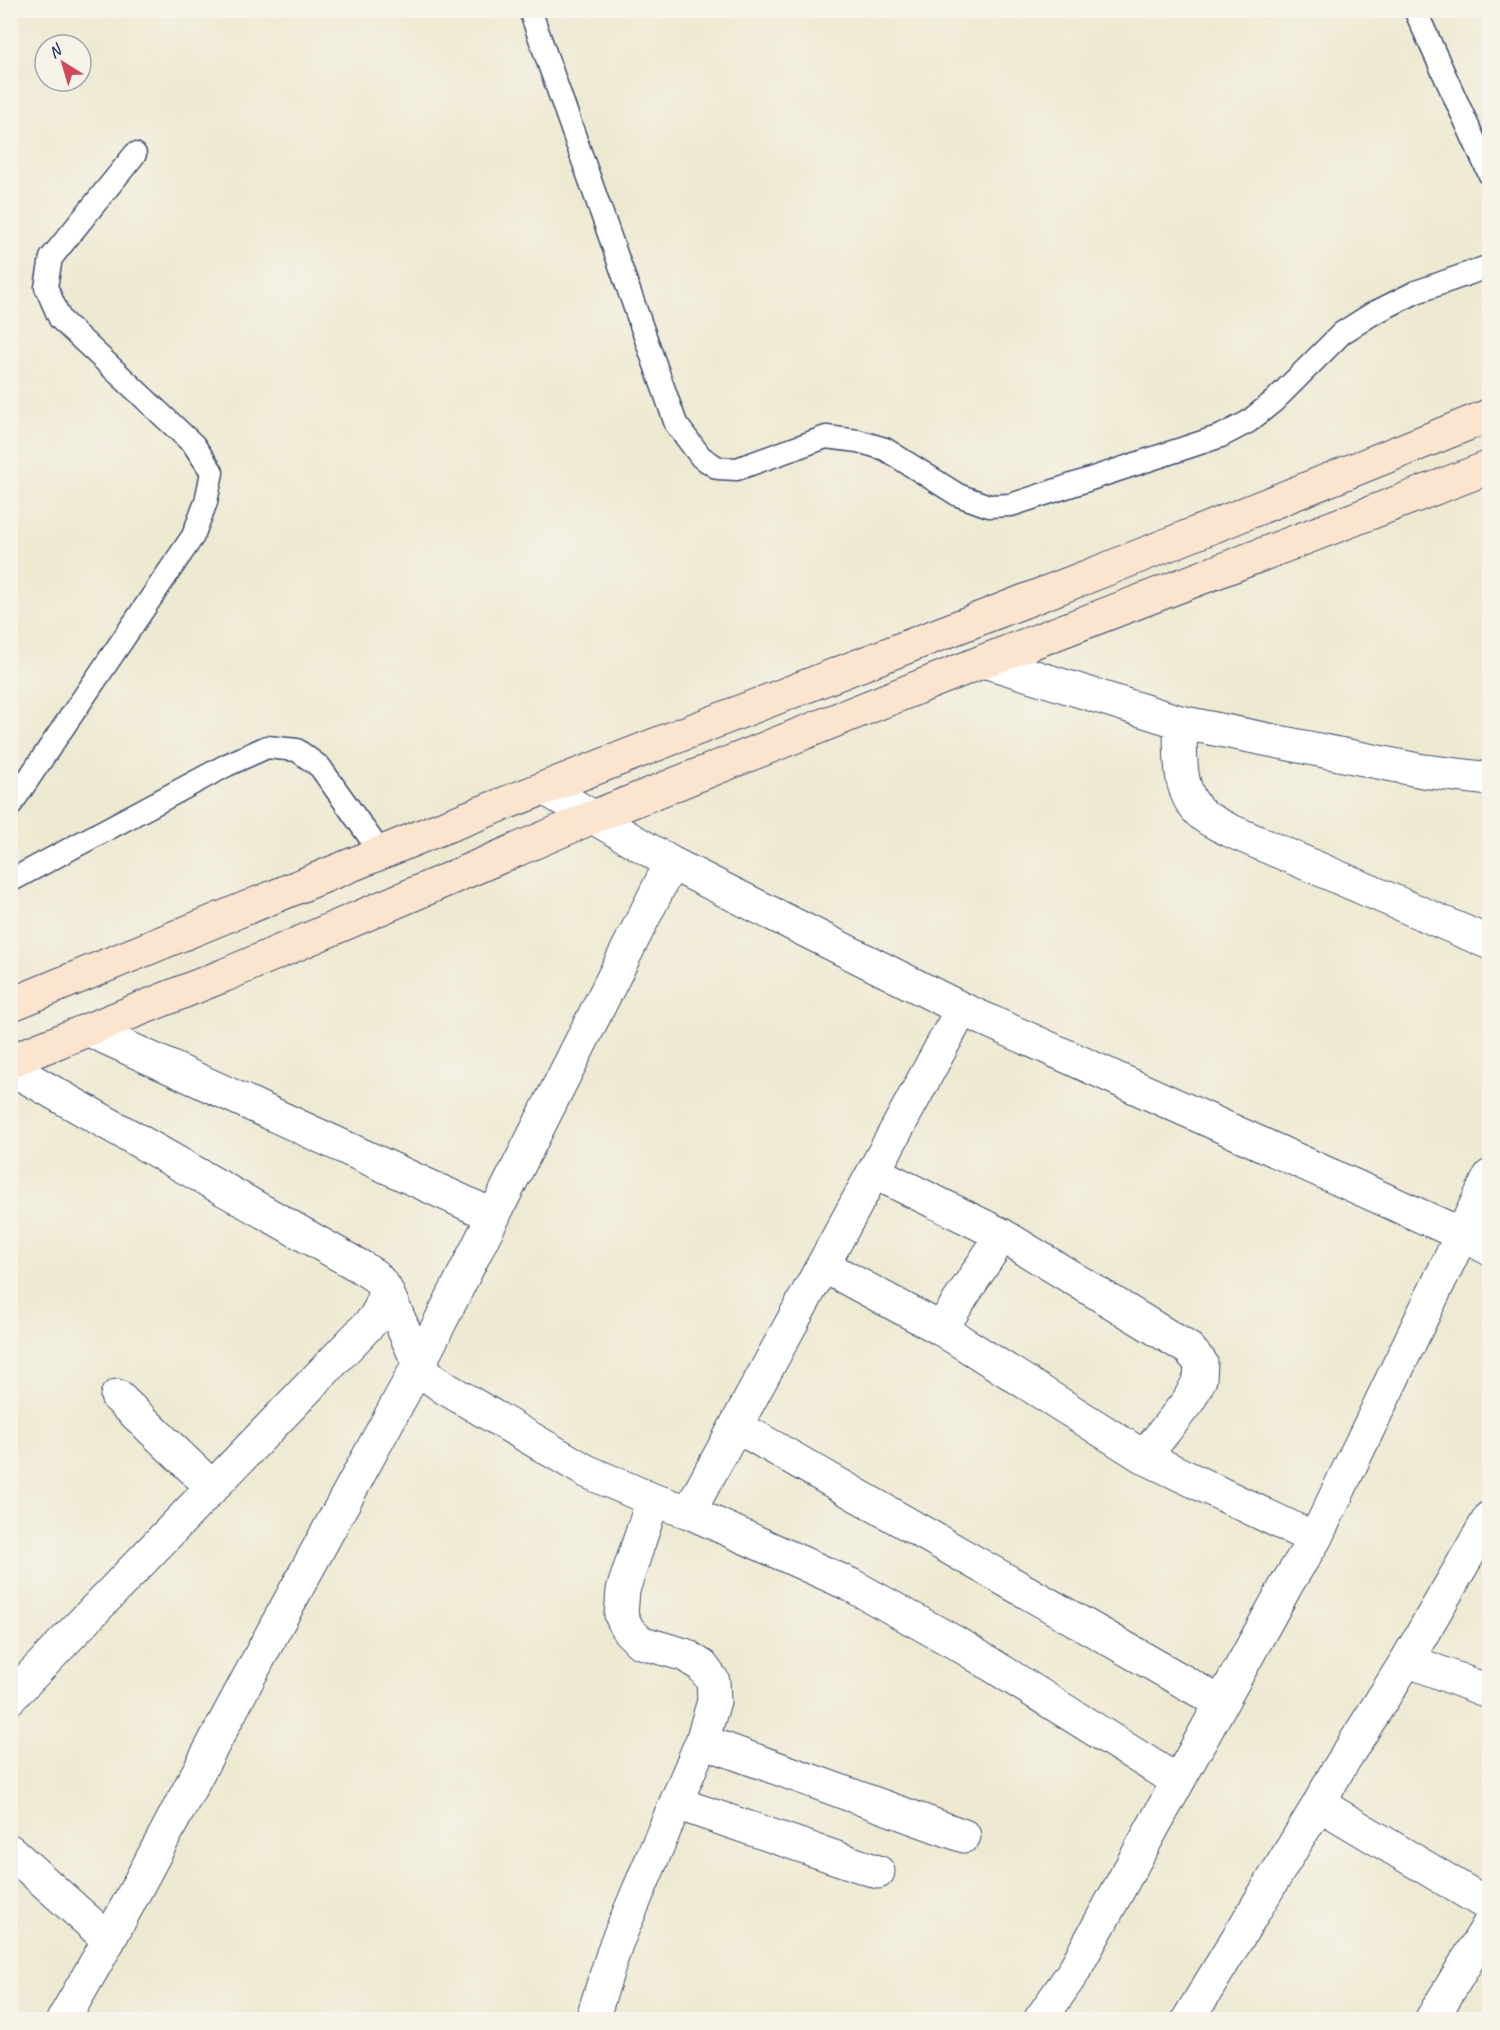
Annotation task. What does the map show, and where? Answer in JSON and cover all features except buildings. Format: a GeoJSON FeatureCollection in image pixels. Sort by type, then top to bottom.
{"type":"FeatureCollection","features":[{"type":"Feature","properties":{"kind":"street"},"geometry":{"type":"LineString","coordinates":[[10,1005],[544,788],[1112,567],[1490,415]]}},
{"type":"Feature","properties":{"kind":"street"},"geometry":{"type":"LineString","coordinates":[[10,1061],[225,975],[593,817],[984,662],[1490,467]]}},
{"type":"Feature","properties":{"kind":"street"},"geometry":{"type":"LineString","coordinates":[[984,662],[1180,722],[1423,771],[1490,779]]}},
{"type":"Feature","properties":{"kind":"street"},"geometry":{"type":"LineString","coordinates":[[1180,722],[1182,781],[1190,801],[1203,815],[1229,830],[1490,943]]}},
{"type":"Feature","properties":{"kind":"street"},"geometry":{"type":"LineString","coordinates":[[544,788],[671,863],[962,1009],[1476,1242]]}},
{"type":"Feature","properties":{"kind":"street"},"geometry":{"type":"LineString","coordinates":[[63,2019],[109,1940],[419,1364],[671,863]]}},
{"type":"Feature","properties":{"kind":"street"},"geometry":{"type":"LineString","coordinates":[[689,1512],[962,1009]]}},
{"type":"Feature","properties":{"kind":"street"},"geometry":{"type":"LineString","coordinates":[[89,1030],[494,1216]]}},
{"type":"Feature","properties":{"kind":"street"},"geometry":{"type":"LineString","coordinates":[[10,1068],[375,1276],[385,1288],[419,1364],[431,1378],[455,1394],[586,1471],[652,1500],[689,1512],[861,1591],[963,1647],[1177,1781]]}},
{"type":"Feature","properties":{"kind":"street"},"geometry":{"type":"LineString","coordinates":[[874,1172],[1002,1234],[1189,1349],[1202,1363],[1200,1379],[1189,1400],[1144,1457]]}},
{"type":"Feature","properties":{"kind":"street"},"geometry":{"type":"LineString","coordinates":[[1040,2019],[1072,1974],[1288,1582],[1315,1539],[1476,1242],[1490,1176]]}},
{"type":"Feature","properties":{"kind":"street"},"geometry":{"type":"LineString","coordinates":[[941,1329],[1002,1234]]}},
{"type":"Feature","properties":{"kind":"street"},"geometry":{"type":"LineString","coordinates":[[824,1266],[941,1329],[1144,1457],[1315,1539]]}},
{"type":"Feature","properties":{"kind":"street"},"geometry":{"type":"LineString","coordinates":[[10,1698],[374,1319],[381,1307],[385,1288]]}},
{"type":"Feature","properties":{"kind":"street"},"geometry":{"type":"LineString","coordinates":[[117,1396],[212,1487]]}},
{"type":"Feature","properties":{"kind":"street"},"geometry":{"type":"LineString","coordinates":[[736,1426],[1221,1703]]}},
{"type":"Feature","properties":{"kind":"street"},"geometry":{"type":"LineString","coordinates":[[592,2019],[616,1944],[702,1741],[714,1701],[713,1681],[702,1666],[685,1655],[639,1642],[628,1630],[621,1615],[622,1590],[652,1500]]}},
{"type":"Feature","properties":{"kind":"street"},"geometry":{"type":"LineString","coordinates":[[1188,2019],[1319,1804],[1336,1771],[1407,1660],[1490,1517]]}},
{"type":"Feature","properties":{"kind":"street"},"geometry":{"type":"LineString","coordinates":[[1407,1660],[1490,1692]]}},
{"type":"Feature","properties":{"kind":"street"},"geometry":{"type":"LineString","coordinates":[[702,1741],[964,1836]]}},
{"type":"Feature","properties":{"kind":"street"},"geometry":{"type":"LineString","coordinates":[[676,1803],[878,1872]]}},
{"type":"Feature","properties":{"kind":"street"},"geometry":{"type":"LineString","coordinates":[[1319,1804],[1490,1906]]}},
{"type":"Feature","properties":{"kind":"street"},"geometry":{"type":"LineString","coordinates":[[10,1851],[109,1940]]}},
{"type":"Feature","properties":{"kind":"street"},"geometry":{"type":"LineString","coordinates":[[1431,2019],[1490,1923]]}},
{"type":"Feature","properties":{"kind":"lane"},"geometry":{"type":"LineString","coordinates":[[530,10],[676,424],[701,456],[718,468],[737,468],[826,437],[858,441],[885,449],[958,495],[988,506],[1011,505],[1221,436],[1248,422],[1274,401],[1342,333],[1372,314],[1416,292],[1490,266]]}},
{"type":"Feature","properties":{"kind":"lane"},"geometry":{"type":"LineString","coordinates":[[1415,10],[1490,175]]}},
{"type":"Feature","properties":{"kind":"lane"},"geometry":{"type":"LineString","coordinates":[[10,806],[193,536],[206,502],[212,472],[194,445],[60,319],[46,288],[51,258],[135,154]]}},
{"type":"Feature","properties":{"kind":"lane"},"geometry":{"type":"LineString","coordinates":[[10,881],[227,765],[267,747],[297,750],[320,767],[381,853]]}}]}
